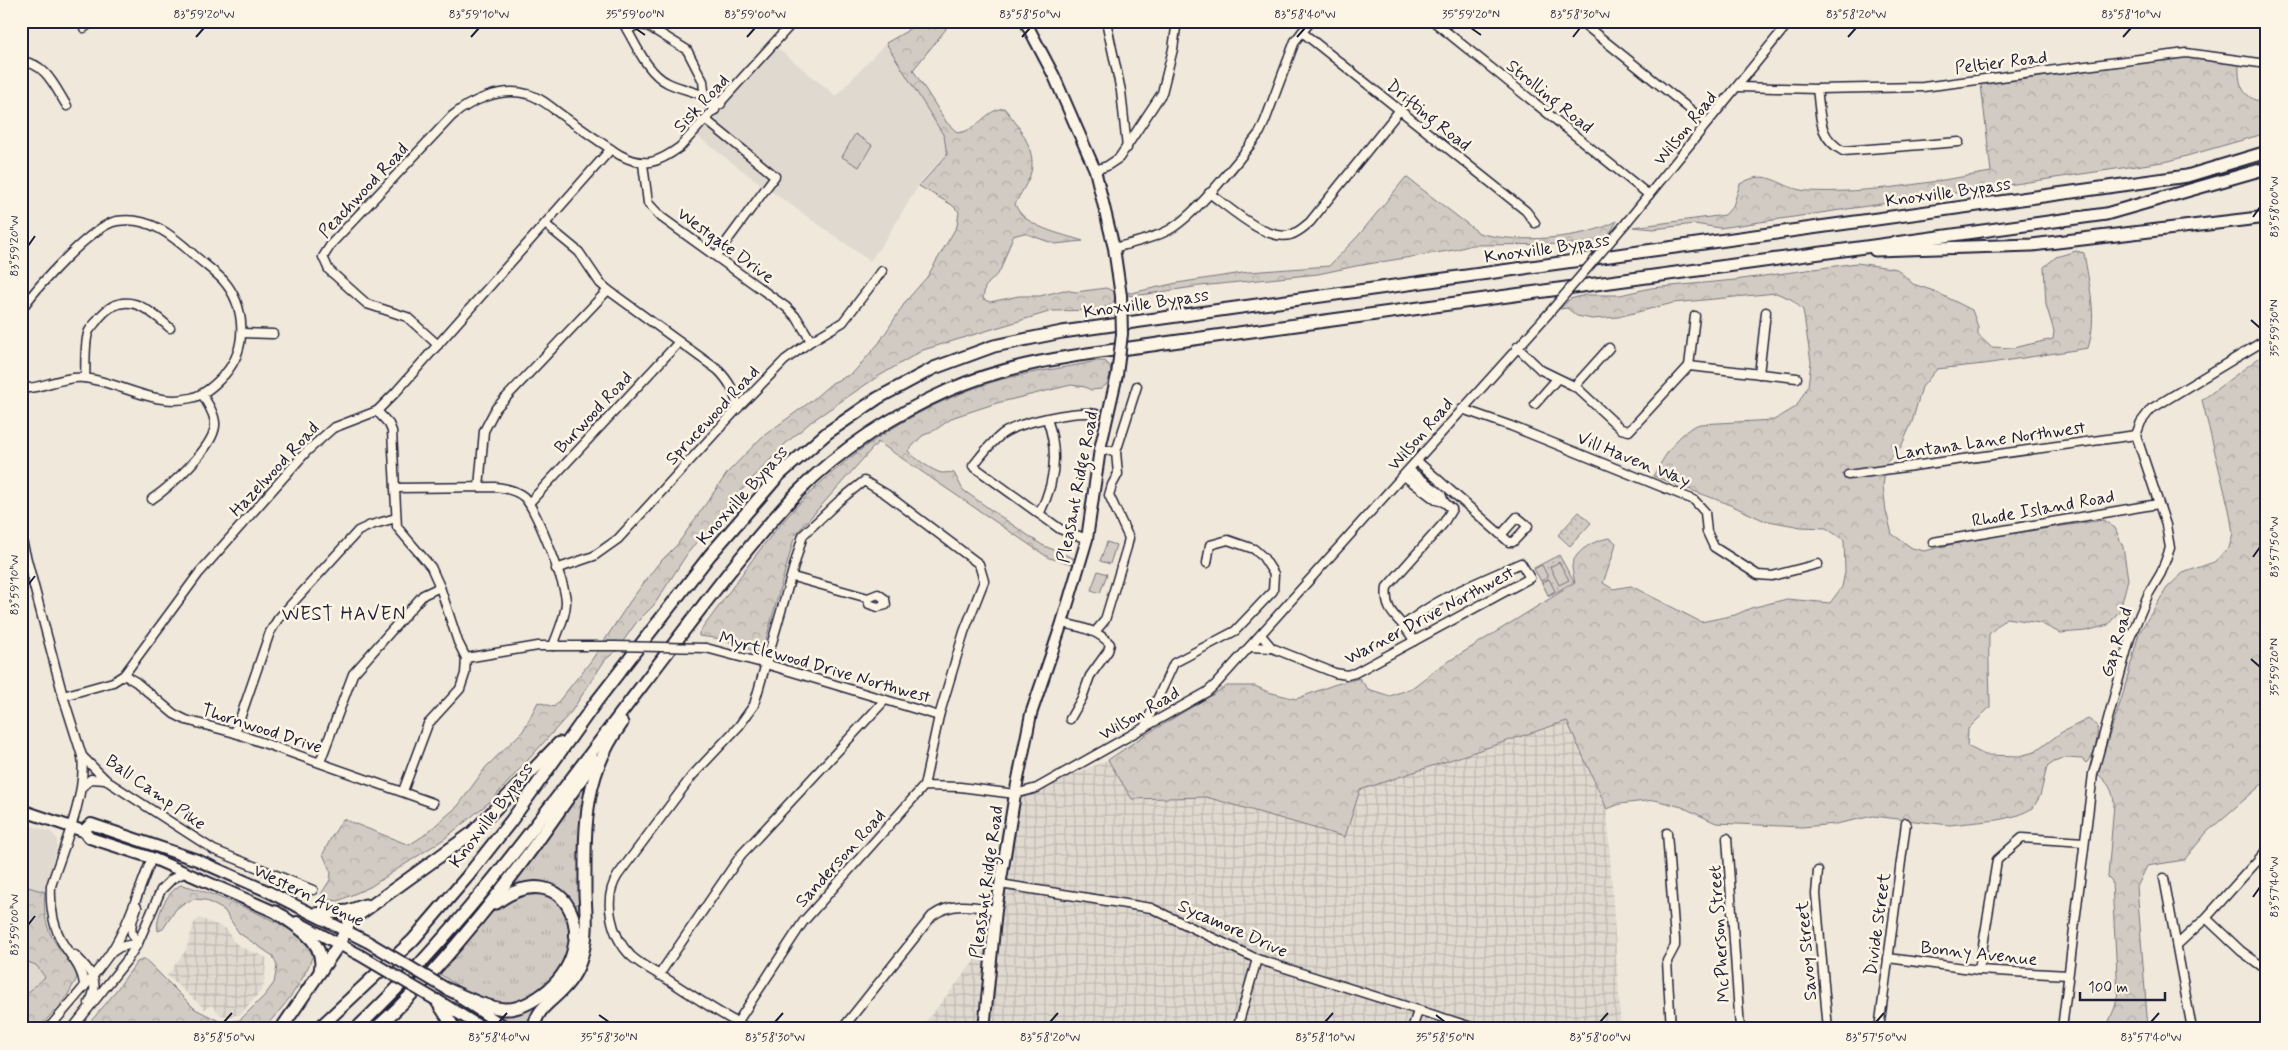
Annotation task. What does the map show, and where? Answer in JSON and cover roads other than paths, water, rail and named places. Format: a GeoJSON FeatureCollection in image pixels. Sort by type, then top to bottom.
{"type":"FeatureCollection","features":[{"type":"Feature","properties":{"kind":"highway","name":"Knoxville Bypass"},"geometry":{"type":"LineString","coordinates":[[318,1029],[413,940],[467,877],[511,821],[596,702],[710,555],[779,474],[827,433],[878,398],[934,368],[994,346],[1062,332],[2187,176],[2267,152]]}},
{"type":"Feature","properties":{"kind":"highway"},"geometry":{"type":"LineString","coordinates":[[356,1029],[424,961],[488,887],[730,570],[799,491],[844,452],[888,422],[951,389],[1004,370],[1065,358],[1856,247],[2106,214],[2267,168]]}},
{"type":"Feature","properties":{"kind":"highway"},"geometry":{"type":"LineString","coordinates":[[1856,247],[1882,251],[2032,245],[2267,217]]}},
{"type":"Feature","properties":{"kind":"highway"},"geometry":{"type":"LineString","coordinates":[[534,1029],[539,1012],[566,985],[579,966],[586,934],[586,815],[592,788],[602,757],[650,675]]}},
{"type":"Feature","properties":{"kind":"highway"},"geometry":{"type":"LineString","coordinates":[[281,1029],[339,944],[345,930],[355,917],[472,833],[547,756],[596,702]]}},
{"type":"Feature","properties":{"kind":"highway"},"geometry":{"type":"LineString","coordinates":[[442,961],[545,834],[598,754],[616,731]]}},
{"type":"Feature","properties":{"kind":"highway"},"geometry":{"type":"LineString","coordinates":[[378,1026],[496,903],[516,891],[532,888],[552,893],[565,902],[576,922],[574,949],[564,971],[547,992],[529,1003],[505,1009],[480,1003],[447,989]]}},
{"type":"Feature","properties":{"kind":"highway"},"geometry":{"type":"LineString","coordinates":[[314,914],[348,910],[384,895]]}},
{"type":"Feature","properties":{"kind":"highway"},"geometry":{"type":"LineString","coordinates":[[276,912],[310,937],[317,946],[321,960],[319,974]]}},
{"type":"Feature","properties":{"kind":"highway"},"geometry":{"type":"LineString","coordinates":[[436,1000],[455,1029]]}},
{"type":"Feature","properties":{"kind":"main road","name":"Pleasant Ridge Road"},"geometry":{"type":"LineString","coordinates":[[984,1029],[996,910],[1014,794],[1031,714],[1062,623],[1087,539],[1100,449],[1117,375],[1122,334],[1121,296],[1114,248],[1095,170],[1054,76],[1025,21]]}},
{"type":"Feature","properties":{"kind":"main road","name":"Western Avenue"},"geometry":{"type":"LineString","coordinates":[[21,810],[84,831],[90,838],[152,858],[276,912],[358,954],[484,1029]]}},
{"type":"Feature","properties":{"kind":"main road","name":"Western Avenue"},"geometry":{"type":"LineString","coordinates":[[84,831],[91,824],[187,855],[267,891],[368,942],[447,989],[508,1029]]}},
{"type":"Feature","properties":{"kind":"main road"},"geometry":{"type":"LineString","coordinates":[[152,858],[156,854],[165,853],[187,855]]}},
{"type":"Feature","properties":{"kind":"street"},"geometry":{"type":"LineString","coordinates":[[84,28],[92,21]]}},
{"type":"Feature","properties":{"kind":"street"},"geometry":{"type":"LineString","coordinates":[[622,21],[657,76],[666,82],[704,96],[710,96],[722,104]]}},
{"type":"Feature","properties":{"kind":"street","name":"Sisk Road"},"geometry":{"type":"LineString","coordinates":[[643,164],[671,154],[680,147],[722,104],[794,21]]}},
{"type":"Feature","properties":{"kind":"street"},"geometry":{"type":"LineString","coordinates":[[1106,21],[1121,91],[1126,148]]}},
{"type":"Feature","properties":{"kind":"street"},"geometry":{"type":"LineString","coordinates":[[1095,170],[1107,166],[1119,158],[1162,93],[1170,67],[1177,21]]}},
{"type":"Feature","properties":{"kind":"street"},"geometry":{"type":"LineString","coordinates":[[1114,248],[1156,236],[1171,229],[1209,193],[1260,132],[1295,41],[1311,21]]}},
{"type":"Feature","properties":{"kind":"street","name":"Strolling Road"},"geometry":{"type":"LineString","coordinates":[[1433,21],[1649,195]]}},
{"type":"Feature","properties":{"kind":"street","name":"Wilson Road"},"geometry":{"type":"LineString","coordinates":[[1014,794],[1037,788],[1207,692],[1407,473],[1549,312],[1626,223],[1790,21]]}},
{"type":"Feature","properties":{"kind":"street"},"geometry":{"type":"LineString","coordinates":[[1586,23],[1707,123]]}},
{"type":"Feature","properties":{"kind":"street"},"geometry":{"type":"LineString","coordinates":[[627,30],[637,25],[648,26],[687,50],[703,81],[704,100],[716,110]]}},
{"type":"Feature","properties":{"kind":"street","name":"Drifting Road"},"geometry":{"type":"LineString","coordinates":[[1302,32],[1526,211],[1535,223]]}},
{"type":"Feature","properties":{"kind":"street","name":"Peltier Road"},"geometry":{"type":"LineString","coordinates":[[1738,87],[1923,87],[2186,53],[2267,64]]}},
{"type":"Feature","properties":{"kind":"street"},"geometry":{"type":"LineString","coordinates":[[21,62],[33,63],[42,70],[67,106]]}},
{"type":"Feature","properties":{"kind":"street"},"geometry":{"type":"LineString","coordinates":[[1817,88],[1823,134],[1832,145],[1843,151],[1959,142]]}},
{"type":"Feature","properties":{"kind":"street","name":"Peachwood Road"},"geometry":{"type":"LineString","coordinates":[[438,345],[407,317],[378,309],[358,298],[329,270],[324,257],[332,243],[463,107],[476,100],[503,93],[526,94],[549,106],[611,149]]}},
{"type":"Feature","properties":{"kind":"street"},"geometry":{"type":"LineString","coordinates":[[1209,193],[1266,232],[1277,236],[1290,235],[1310,222],[1399,111]]}},
{"type":"Feature","properties":{"kind":"street"},"geometry":{"type":"LineString","coordinates":[[706,120],[775,176],[716,256]]}},
{"type":"Feature","properties":{"kind":"street"},"geometry":{"type":"LineString","coordinates":[[611,149],[632,161],[643,164]]}},
{"type":"Feature","properties":{"kind":"street","name":"Hazelwood Road"},"geometry":{"type":"LineString","coordinates":[[63,696],[113,682],[124,675],[199,573],[306,452],[333,428],[377,411],[438,345],[611,149]]}},
{"type":"Feature","properties":{"kind":"street","name":"Westgate Drive"},"geometry":{"type":"LineString","coordinates":[[643,164],[648,203],[661,217],[786,307],[797,318],[811,341]]}},
{"type":"Feature","properties":{"kind":"street"},"geometry":{"type":"LineString","coordinates":[[21,310],[74,251],[97,229],[117,221],[142,222],[170,235],[222,280],[237,305],[242,333],[234,361],[228,371],[202,394],[192,398],[170,401],[85,378],[68,378],[22,389]]}},
{"type":"Feature","properties":{"kind":"street"},"geometry":{"type":"LineString","coordinates":[[545,224],[579,252],[600,283],[608,290],[729,380],[734,390],[738,408]]}},
{"type":"Feature","properties":{"kind":"street","name":"Sprucewood Road"},"geometry":{"type":"LineString","coordinates":[[556,569],[594,556],[613,543],[785,360],[811,341],[843,322],[882,271]]}},
{"type":"Feature","properties":{"kind":"street"},"geometry":{"type":"LineString","coordinates":[[479,487],[484,431],[496,408],[608,290]]}},
{"type":"Feature","properties":{"kind":"street"},"geometry":{"type":"LineString","coordinates":[[85,378],[88,332],[105,311],[123,302],[139,304],[155,314],[170,328]]}},
{"type":"Feature","properties":{"kind":"street"},"geometry":{"type":"LineString","coordinates":[[1759,374],[1766,312]]}},
{"type":"Feature","properties":{"kind":"street"},"geometry":{"type":"LineString","coordinates":[[1517,348],[1541,370],[1574,387],[1621,429],[1629,430],[1689,366],[1695,316]]}},
{"type":"Feature","properties":{"kind":"street"},"geometry":{"type":"LineString","coordinates":[[242,333],[273,334]]}},
{"type":"Feature","properties":{"kind":"street"},"geometry":{"type":"LineString","coordinates":[[2136,435],[2141,422],[2151,410],[2267,339]]}},
{"type":"Feature","properties":{"kind":"street","name":"Burwood Road"},"geometry":{"type":"LineString","coordinates":[[529,503],[678,342]]}},
{"type":"Feature","properties":{"kind":"street"},"geometry":{"type":"LineString","coordinates":[[1574,387],[1609,348]]}},
{"type":"Feature","properties":{"kind":"street"},"geometry":{"type":"LineString","coordinates":[[1689,366],[1797,378]]}},
{"type":"Feature","properties":{"kind":"street"},"geometry":{"type":"LineString","coordinates":[[1535,404],[1557,379]]}},
{"type":"Feature","properties":{"kind":"street"},"geometry":{"type":"LineString","coordinates":[[1095,632],[1105,620],[1112,602],[1129,538],[1110,496],[1112,485],[1118,474],[1116,452],[1137,386]]}},
{"type":"Feature","properties":{"kind":"street"},"geometry":{"type":"LineString","coordinates":[[152,499],[166,489],[212,436],[215,424],[202,394]]}},
{"type":"Feature","properties":{"kind":"street","name":"Vill Haven Way"},"geometry":{"type":"LineString","coordinates":[[1462,409],[1511,426],[1694,500],[1705,512],[1707,532],[1714,547],[1758,575],[1772,576],[1818,564]]}},
{"type":"Feature","properties":{"kind":"street"},"geometry":{"type":"LineString","coordinates":[[377,411],[392,432],[397,527],[431,567],[440,587],[458,642],[466,658],[463,682],[451,699],[428,724],[403,791]]}},
{"type":"Feature","properties":{"kind":"street"},"geometry":{"type":"LineString","coordinates":[[1087,539],[1060,529],[973,466],[989,446],[1004,433],[1047,419],[1074,413],[1096,414]]}},
{"type":"Feature","properties":{"kind":"street"},"geometry":{"type":"LineString","coordinates":[[1039,514],[1048,496],[1054,461],[1051,431],[1047,419]]}},
{"type":"Feature","properties":{"kind":"street","name":"Lantana Lane Northwest"},"geometry":{"type":"LineString","coordinates":[[1848,475],[2136,435]]}},
{"type":"Feature","properties":{"kind":"street","name":"Gap Road"},"geometry":{"type":"LineString","coordinates":[[2062,1029],[2093,774],[2130,638],[2148,595],[2161,573],[2170,548],[2166,525],[2136,435]]}},
{"type":"Feature","properties":{"kind":"street"},"geometry":{"type":"LineString","coordinates":[[1100,449],[1116,452]]}},
{"type":"Feature","properties":{"kind":"street"},"geometry":{"type":"LineString","coordinates":[[1417,461],[1501,535]]}},
{"type":"Feature","properties":{"kind":"street"},"geometry":{"type":"LineString","coordinates":[[1407,473],[1436,500],[1444,502],[1452,509],[1443,524],[1387,587],[1387,606],[1403,626],[1409,630],[1414,641]]}},
{"type":"Feature","properties":{"kind":"street"},"geometry":{"type":"LineString","coordinates":[[749,1029],[735,1026],[628,951],[618,938],[611,918],[610,898],[614,882],[692,776],[748,715],[759,696],[766,664],[793,577],[803,536],[839,501],[864,481],[886,494],[979,564],[984,581],[964,632],[939,716],[924,786],[960,787],[1014,794]]}},
{"type":"Feature","properties":{"kind":"street"},"geometry":{"type":"LineString","coordinates":[[395,488],[504,488],[522,495],[529,503],[556,569],[566,601],[564,614],[553,646]]}},
{"type":"Feature","properties":{"kind":"street","name":"Rhode Island Road"},"geometry":{"type":"LineString","coordinates":[[1933,542],[2158,504]]}},
{"type":"Feature","properties":{"kind":"street"},"geometry":{"type":"LineString","coordinates":[[235,733],[270,632],[278,619],[358,531],[396,518]]}},
{"type":"Feature","properties":{"kind":"street","name":"Ball Camp Pike"},"geometry":{"type":"LineString","coordinates":[[21,537],[24,556],[63,696],[82,756],[107,781],[219,853],[313,890]]}},
{"type":"Feature","properties":{"kind":"street"},"geometry":{"type":"LineString","coordinates":[[1144,728],[1174,663],[1235,631],[1273,591],[1274,574],[1263,557],[1248,547],[1228,540],[1215,542],[1210,545],[1208,563]]}},
{"type":"Feature","properties":{"kind":"street","name":"Warner Drive Northwest"},"geometry":{"type":"LineString","coordinates":[[1261,635],[1272,648],[1336,673],[1347,675],[1355,673],[1530,578],[1521,563],[1457,593],[1415,616],[1403,626]]}},
{"type":"Feature","properties":{"kind":"street"},"geometry":{"type":"LineString","coordinates":[[793,577],[868,598]]}},
{"type":"Feature","properties":{"kind":"street"},"geometry":{"type":"LineString","coordinates":[[320,762],[353,674],[423,595],[440,587]]}},
{"type":"Feature","properties":{"kind":"street"},"geometry":{"type":"LineString","coordinates":[[1062,623],[1095,632],[1103,636],[1110,644],[1090,676],[1082,698],[1070,719]]}},
{"type":"Feature","properties":{"kind":"street","name":"Myrtlewood Drive Northwest"},"geometry":{"type":"LineString","coordinates":[[466,658],[553,646],[706,648],[939,716]]}},
{"type":"Feature","properties":{"kind":"street"},"geometry":{"type":"LineString","coordinates":[[1250,647],[1272,648]]}},
{"type":"Feature","properties":{"kind":"street","name":"Thornwood Drive"},"geometry":{"type":"LineString","coordinates":[[124,675],[136,682],[174,714],[320,762],[433,803]]}},
{"type":"Feature","properties":{"kind":"street"},"geometry":{"type":"LineString","coordinates":[[659,974],[741,855],[885,700]]}},
{"type":"Feature","properties":{"kind":"street"},"geometry":{"type":"LineString","coordinates":[[82,756],[84,770],[82,787],[51,886],[50,898],[56,928],[66,948],[79,967],[84,987]]}},
{"type":"Feature","properties":{"kind":"street"},"geometry":{"type":"LineString","coordinates":[[82,787],[91,779],[107,781]]}},
{"type":"Feature","properties":{"kind":"street","name":"Sanderson Road"},"geometry":{"type":"LineString","coordinates":[[735,1026],[803,922],[924,786]]}},
{"type":"Feature","properties":{"kind":"street","name":"Divide Street"},"geometry":{"type":"LineString","coordinates":[[1879,1029],[1906,824]]}},
{"type":"Feature","properties":{"kind":"street"},"geometry":{"type":"LineString","coordinates":[[1667,833],[1676,940],[1667,961],[1671,1029]]}},
{"type":"Feature","properties":{"kind":"street","name":"McPherson Street"},"geometry":{"type":"LineString","coordinates":[[1727,838],[1740,1029]]}},
{"type":"Feature","properties":{"kind":"street"},"geometry":{"type":"LineString","coordinates":[[1979,970],[1997,860],[2022,838],[2084,842]]}},
{"type":"Feature","properties":{"kind":"street"},"geometry":{"type":"LineString","coordinates":[[2177,945],[2206,918],[2267,850]]}},
{"type":"Feature","properties":{"kind":"street"},"geometry":{"type":"LineString","coordinates":[[48,1029],[94,976],[120,936],[152,858]]}},
{"type":"Feature","properties":{"kind":"street","name":"Savoy Street"},"geometry":{"type":"LineString","coordinates":[[1818,871],[1816,894],[1828,1029]]}},
{"type":"Feature","properties":{"kind":"street"},"geometry":{"type":"LineString","coordinates":[[72,1029],[116,977],[138,943],[161,890],[172,879],[186,872]]}},
{"type":"Feature","properties":{"kind":"street"},"geometry":{"type":"LineString","coordinates":[[2164,878],[2192,1029]]}},
{"type":"Feature","properties":{"kind":"street"},"geometry":{"type":"LineString","coordinates":[[138,943],[133,936],[131,926],[141,894],[143,880]]}},
{"type":"Feature","properties":{"kind":"street","name":"Sycamore Drive"},"geometry":{"type":"LineString","coordinates":[[1000,884],[1151,908],[1257,959],[1478,1029]]}},
{"type":"Feature","properties":{"kind":"street"},"geometry":{"type":"LineString","coordinates":[[842,1029],[922,929],[940,910],[955,905],[996,910]]}},
{"type":"Feature","properties":{"kind":"street"},"geometry":{"type":"LineString","coordinates":[[2206,918],[2241,951],[2267,970]]}},
{"type":"Feature","properties":{"kind":"street"},"geometry":{"type":"LineString","coordinates":[[109,954],[120,947],[138,943]]}},
{"type":"Feature","properties":{"kind":"street"},"geometry":{"type":"LineString","coordinates":[[66,948],[94,976],[95,991],[72,1029]]}},
{"type":"Feature","properties":{"kind":"street","name":"Bonny Avenue"},"geometry":{"type":"LineString","coordinates":[[1888,958],[1979,970],[2068,975]]}},
{"type":"Feature","properties":{"kind":"street"},"geometry":{"type":"LineString","coordinates":[[1237,1029],[1257,959]]}},
{"type":"Feature","properties":{"kind":"street"},"geometry":{"type":"LineString","coordinates":[[1412,1029],[1418,1011]]}},
{"type":"Feature","properties":{"kind":"district","name":"WEST HAVEN"},"geometry":{"type":"Point","coordinates":[344,613]}}]}
